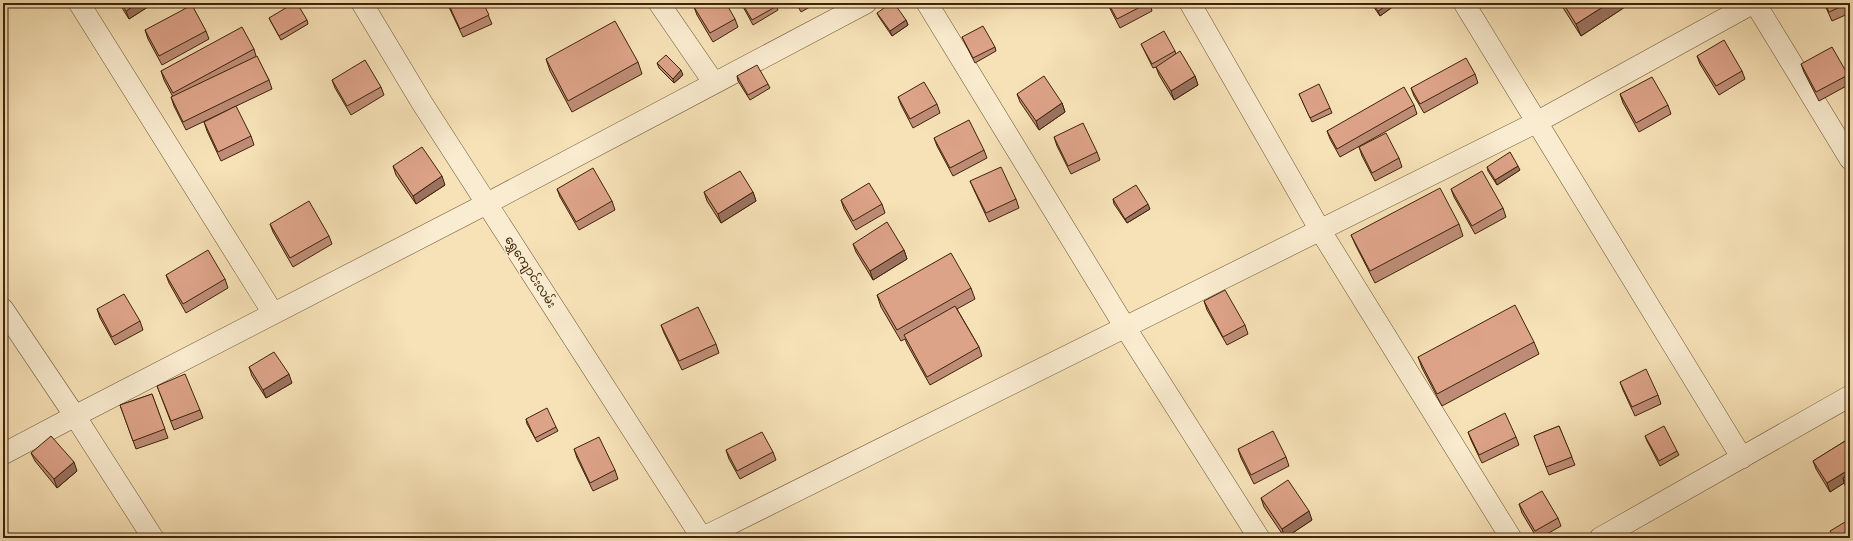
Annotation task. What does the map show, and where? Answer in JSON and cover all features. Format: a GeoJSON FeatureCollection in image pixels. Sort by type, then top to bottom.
{"type":"FeatureCollection","features":[{"type":"Feature","properties":{"kind":"street"},"geometry":{"type":"LineString","coordinates":[[79,3],[273,313]]}},
{"type":"Feature","properties":{"kind":"street","name":"ရွှေကျောင်းလမ်း"},"geometry":{"type":"LineString","coordinates":[[362,3],[422,103],[486,204],[702,538]]}},
{"type":"Feature","properties":{"kind":"street"},"geometry":{"type":"LineString","coordinates":[[659,3],[714,83]]}},
{"type":"Feature","properties":{"kind":"street"},"geometry":{"type":"LineString","coordinates":[[3,454],[486,204],[866,3]]}},
{"type":"Feature","properties":{"kind":"street"},"geometry":{"type":"LineString","coordinates":[[927,3],[1125,327],[1259,538]]}},
{"type":"Feature","properties":{"kind":"street"},"geometry":{"type":"LineString","coordinates":[[1190,3],[1320,230],[1511,538]]}},
{"type":"Feature","properties":{"kind":"street"},"geometry":{"type":"LineString","coordinates":[[1464,3],[1742,458]]}},
{"type":"Feature","properties":{"kind":"street"},"geometry":{"type":"LineString","coordinates":[[702,538],[1537,122],[1754,3],[1850,159]]}},
{"type":"Feature","properties":{"kind":"street"},"geometry":{"type":"LineString","coordinates":[[3,309],[75,416],[153,538]]}},
{"type":"Feature","properties":{"kind":"street"},"geometry":{"type":"LineString","coordinates":[[1600,538],[1850,396]]}},
{"type":"Feature","properties":{"kind":"building"},"geometry":{"type":"Polygon","coordinates":[[[121,3],[138,3],[126,11],[121,3]]]}},
{"type":"Feature","properties":{"kind":"building"},"geometry":{"type":"Polygon","coordinates":[[[294,3],[297,3],[307,20],[279,36],[269,18],[294,3]]]}},
{"type":"Feature","properties":{"kind":"building"},"geometry":{"type":"Polygon","coordinates":[[[448,3],[483,3],[489,15],[460,29],[448,3]]]}},
{"type":"Feature","properties":{"kind":"building"},"geometry":{"type":"Polygon","coordinates":[[[701,3],[726,3],[735,19],[710,33],[694,7],[701,3]]]}},
{"type":"Feature","properties":{"kind":"building"},"geometry":{"type":"Polygon","coordinates":[[[742,3],[775,3],[777,6],[752,20],[742,3]]]}},
{"type":"Feature","properties":{"kind":"building"},"geometry":{"type":"Polygon","coordinates":[[[891,3],[894,3],[906,20],[890,31],[877,13],[891,3]]]}},
{"type":"Feature","properties":{"kind":"building"},"geometry":{"type":"Polygon","coordinates":[[[1108,3],[1148,3],[1117,19],[1108,3]]]}},
{"type":"Feature","properties":{"kind":"building"},"geometry":{"type":"Polygon","coordinates":[[[1372,3],[1390,3],[1378,11],[1372,3]]]}},
{"type":"Feature","properties":{"kind":"building"},"geometry":{"type":"Polygon","coordinates":[[[1563,3],[1609,3],[1576,24],[1563,3]]]}},
{"type":"Feature","properties":{"kind":"building"},"geometry":{"type":"Polygon","coordinates":[[[1825,3],[1849,3],[1829,12],[1825,3]]]}},
{"type":"Feature","properties":{"kind":"building"},"geometry":{"type":"Polygon","coordinates":[[[192,5],[206,31],[159,56],[145,30],[192,5]]]}},
{"type":"Feature","properties":{"kind":"building"},"geometry":{"type":"Polygon","coordinates":[[[615,21],[638,62],[568,101],[546,59],[615,21]]]}},
{"type":"Feature","properties":{"kind":"building"},"geometry":{"type":"Polygon","coordinates":[[[983,26],[995,47],[973,58],[962,37],[983,26]]]}},
{"type":"Feature","properties":{"kind":"building"},"geometry":{"type":"Polygon","coordinates":[[[242,27],[254,49],[173,93],[161,71],[242,27]]]}},
{"type":"Feature","properties":{"kind":"building"},"geometry":{"type":"Polygon","coordinates":[[[1164,31],[1175,51],[1152,64],[1141,44],[1164,31]]]}},
{"type":"Feature","properties":{"kind":"building"},"geometry":{"type":"Polygon","coordinates":[[[1724,40],[1742,71],[1716,86],[1697,56],[1724,40]]]}},
{"type":"Feature","properties":{"kind":"building"},"geometry":{"type":"Polygon","coordinates":[[[1832,47],[1848,75],[1816,92],[1801,64],[1832,47]]]}},
{"type":"Feature","properties":{"kind":"building"},"geometry":{"type":"Polygon","coordinates":[[[1180,51],[1195,76],[1171,91],[1156,67],[1180,51]]]}},
{"type":"Feature","properties":{"kind":"building"},"geometry":{"type":"Polygon","coordinates":[[[666,55],[681,70],[673,79],[657,63],[666,55]]]}},
{"type":"Feature","properties":{"kind":"building"},"geometry":{"type":"Polygon","coordinates":[[[257,56],[269,80],[183,122],[171,97],[257,56]]]}},
{"type":"Feature","properties":{"kind":"building"},"geometry":{"type":"Polygon","coordinates":[[[1466,58],[1475,74],[1420,104],[1411,88],[1466,58]]]}},
{"type":"Feature","properties":{"kind":"building"},"geometry":{"type":"Polygon","coordinates":[[[365,60],[381,87],[347,106],[332,80],[365,60]]]}},
{"type":"Feature","properties":{"kind":"building"},"geometry":{"type":"Polygon","coordinates":[[[757,65],[768,84],[748,95],[737,76],[757,65]]]}},
{"type":"Feature","properties":{"kind":"building"},"geometry":{"type":"Polygon","coordinates":[[[1044,76],[1062,103],[1036,121],[1017,94],[1044,76]]]}},
{"type":"Feature","properties":{"kind":"building"},"geometry":{"type":"Polygon","coordinates":[[[1652,77],[1668,105],[1636,123],[1620,94],[1652,77]]]}},
{"type":"Feature","properties":{"kind":"building"},"geometry":{"type":"Polygon","coordinates":[[[924,82],[937,104],[910,119],[898,97],[924,82]]]}},
{"type":"Feature","properties":{"kind":"building"},"geometry":{"type":"Polygon","coordinates":[[[1319,84],[1330,108],[1310,118],[1299,94],[1319,84]]]}},
{"type":"Feature","properties":{"kind":"building"},"geometry":{"type":"Polygon","coordinates":[[[1404,87],[1414,105],[1337,149],[1327,131],[1404,87]]]}},
{"type":"Feature","properties":{"kind":"building"},"geometry":{"type":"Polygon","coordinates":[[[236,106],[251,136],[218,152],[204,122],[236,106]]]}},
{"type":"Feature","properties":{"kind":"building"},"geometry":{"type":"Polygon","coordinates":[[[969,120],[984,150],[950,168],[934,138],[969,120]]]}},
{"type":"Feature","properties":{"kind":"building"},"geometry":{"type":"Polygon","coordinates":[[[1083,123],[1097,152],[1068,166],[1054,137],[1083,123]]]}},
{"type":"Feature","properties":{"kind":"building"},"geometry":{"type":"Polygon","coordinates":[[[1386,133],[1399,158],[1372,173],[1359,147],[1386,133]]]}},
{"type":"Feature","properties":{"kind":"building"},"geometry":{"type":"Polygon","coordinates":[[[422,147],[442,176],[413,196],[393,166],[422,147]]]}},
{"type":"Feature","properties":{"kind":"building"},"geometry":{"type":"Polygon","coordinates":[[[1510,152],[1518,166],[1495,180],[1487,167],[1510,152]]]}},
{"type":"Feature","properties":{"kind":"building"},"geometry":{"type":"Polygon","coordinates":[[[1001,167],[1016,199],[986,213],[970,181],[1001,167]]]}},
{"type":"Feature","properties":{"kind":"building"},"geometry":{"type":"Polygon","coordinates":[[[593,168],[612,201],[576,222],[557,189],[593,168]]]}},
{"type":"Feature","properties":{"kind":"building"},"geometry":{"type":"Polygon","coordinates":[[[740,171],[753,192],[718,214],[704,192],[740,171]]]}},
{"type":"Feature","properties":{"kind":"building"},"geometry":{"type":"Polygon","coordinates":[[[1482,171],[1503,208],[1472,226],[1451,189],[1482,171]]]}},
{"type":"Feature","properties":{"kind":"building"},"geometry":{"type":"Polygon","coordinates":[[[869,183],[882,204],[853,221],[841,200],[869,183]]]}},
{"type":"Feature","properties":{"kind":"building"},"geometry":{"type":"Polygon","coordinates":[[[1136,185],[1148,204],[1125,219],[1113,199],[1136,185]]]}},
{"type":"Feature","properties":{"kind":"building"},"geometry":{"type":"Polygon","coordinates":[[[1440,188],[1459,224],[1370,271],[1351,235],[1440,188]]]}},
{"type":"Feature","properties":{"kind":"building"},"geometry":{"type":"Polygon","coordinates":[[[309,201],[329,236],[290,258],[270,224],[309,201]]]}},
{"type":"Feature","properties":{"kind":"building"},"geometry":{"type":"Polygon","coordinates":[[[887,222],[904,250],[870,271],[853,244],[887,222]]]}},
{"type":"Feature","properties":{"kind":"building"},"geometry":{"type":"Polygon","coordinates":[[[208,250],[225,279],[183,304],[166,275],[208,250]]]}},
{"type":"Feature","properties":{"kind":"building"},"geometry":{"type":"Polygon","coordinates":[[[951,253],[971,288],[897,330],[877,295],[951,253]]]}},
{"type":"Feature","properties":{"kind":"building"},"geometry":{"type":"Polygon","coordinates":[[[1225,290],[1245,325],[1223,337],[1204,301],[1225,290]]]}},
{"type":"Feature","properties":{"kind":"building"},"geometry":{"type":"Polygon","coordinates":[[[124,294],[140,321],[112,337],[97,309],[124,294]]]}},
{"type":"Feature","properties":{"kind":"building"},"geometry":{"type":"Polygon","coordinates":[[[1515,305],[1534,342],[1437,394],[1418,357],[1515,305]]]}},
{"type":"Feature","properties":{"kind":"building"},"geometry":{"type":"Polygon","coordinates":[[[955,306],[979,347],[927,377],[904,335],[955,306]]]}},
{"type":"Feature","properties":{"kind":"building"},"geometry":{"type":"Polygon","coordinates":[[[698,307],[716,344],[679,361],[661,325],[698,307]]]}},
{"type":"Feature","properties":{"kind":"building"},"geometry":{"type":"Polygon","coordinates":[[[274,352],[289,374],[263,390],[249,367],[274,352]]]}},
{"type":"Feature","properties":{"kind":"building"},"geometry":{"type":"Polygon","coordinates":[[[1646,369],[1658,395],[1632,407],[1620,382],[1646,369]]]}},
{"type":"Feature","properties":{"kind":"building"},"geometry":{"type":"Polygon","coordinates":[[[185,374],[200,410],[171,421],[157,386],[185,374]]]}},
{"type":"Feature","properties":{"kind":"building"},"geometry":{"type":"Polygon","coordinates":[[[152,394],[165,429],[133,441],[120,405],[152,394]]]}},
{"type":"Feature","properties":{"kind":"building"},"geometry":{"type":"Polygon","coordinates":[[[547,408],[556,427],[535,438],[526,419],[547,408]]]}},
{"type":"Feature","properties":{"kind":"building"},"geometry":{"type":"Polygon","coordinates":[[[1505,413],[1516,437],[1479,455],[1468,432],[1505,413]]]}},
{"type":"Feature","properties":{"kind":"building"},"geometry":{"type":"Polygon","coordinates":[[[1559,426],[1572,457],[1546,467],[1534,436],[1559,426]]]}},
{"type":"Feature","properties":{"kind":"building"},"geometry":{"type":"Polygon","coordinates":[[[1664,426],[1677,451],[1659,461],[1645,436],[1664,426]]]}},
{"type":"Feature","properties":{"kind":"building"},"geometry":{"type":"Polygon","coordinates":[[[1273,431],[1286,457],[1251,475],[1238,449],[1273,431]]]}},
{"type":"Feature","properties":{"kind":"building"},"geometry":{"type":"Polygon","coordinates":[[[762,432],[773,452],[737,471],[726,450],[762,432]]]}},
{"type":"Feature","properties":{"kind":"building"},"geometry":{"type":"Polygon","coordinates":[[[51,436],[74,462],[54,479],[31,453],[51,436]]]}},
{"type":"Feature","properties":{"kind":"building"},"geometry":{"type":"Polygon","coordinates":[[[599,437],[615,470],[590,483],[574,449],[599,437]]]}},
{"type":"Feature","properties":{"kind":"building"},"geometry":{"type":"Polygon","coordinates":[[[1850,438],[1850,469],[1827,483],[1813,461],[1850,438]]]}},
{"type":"Feature","properties":{"kind":"building"},"geometry":{"type":"Polygon","coordinates":[[[1850,474],[1850,489],[1843,478],[1850,474]]]}},
{"type":"Feature","properties":{"kind":"building"},"geometry":{"type":"Polygon","coordinates":[[[1288,480],[1309,511],[1282,529],[1261,498],[1288,480]]]}},
{"type":"Feature","properties":{"kind":"building"},"geometry":{"type":"Polygon","coordinates":[[[1542,491],[1558,518],[1535,531],[1519,504],[1542,491]]]}},
{"type":"Feature","properties":{"kind":"building"},"geometry":{"type":"Polygon","coordinates":[[[1850,519],[1850,538],[1834,538],[1830,531],[1850,519]]]}}]}
